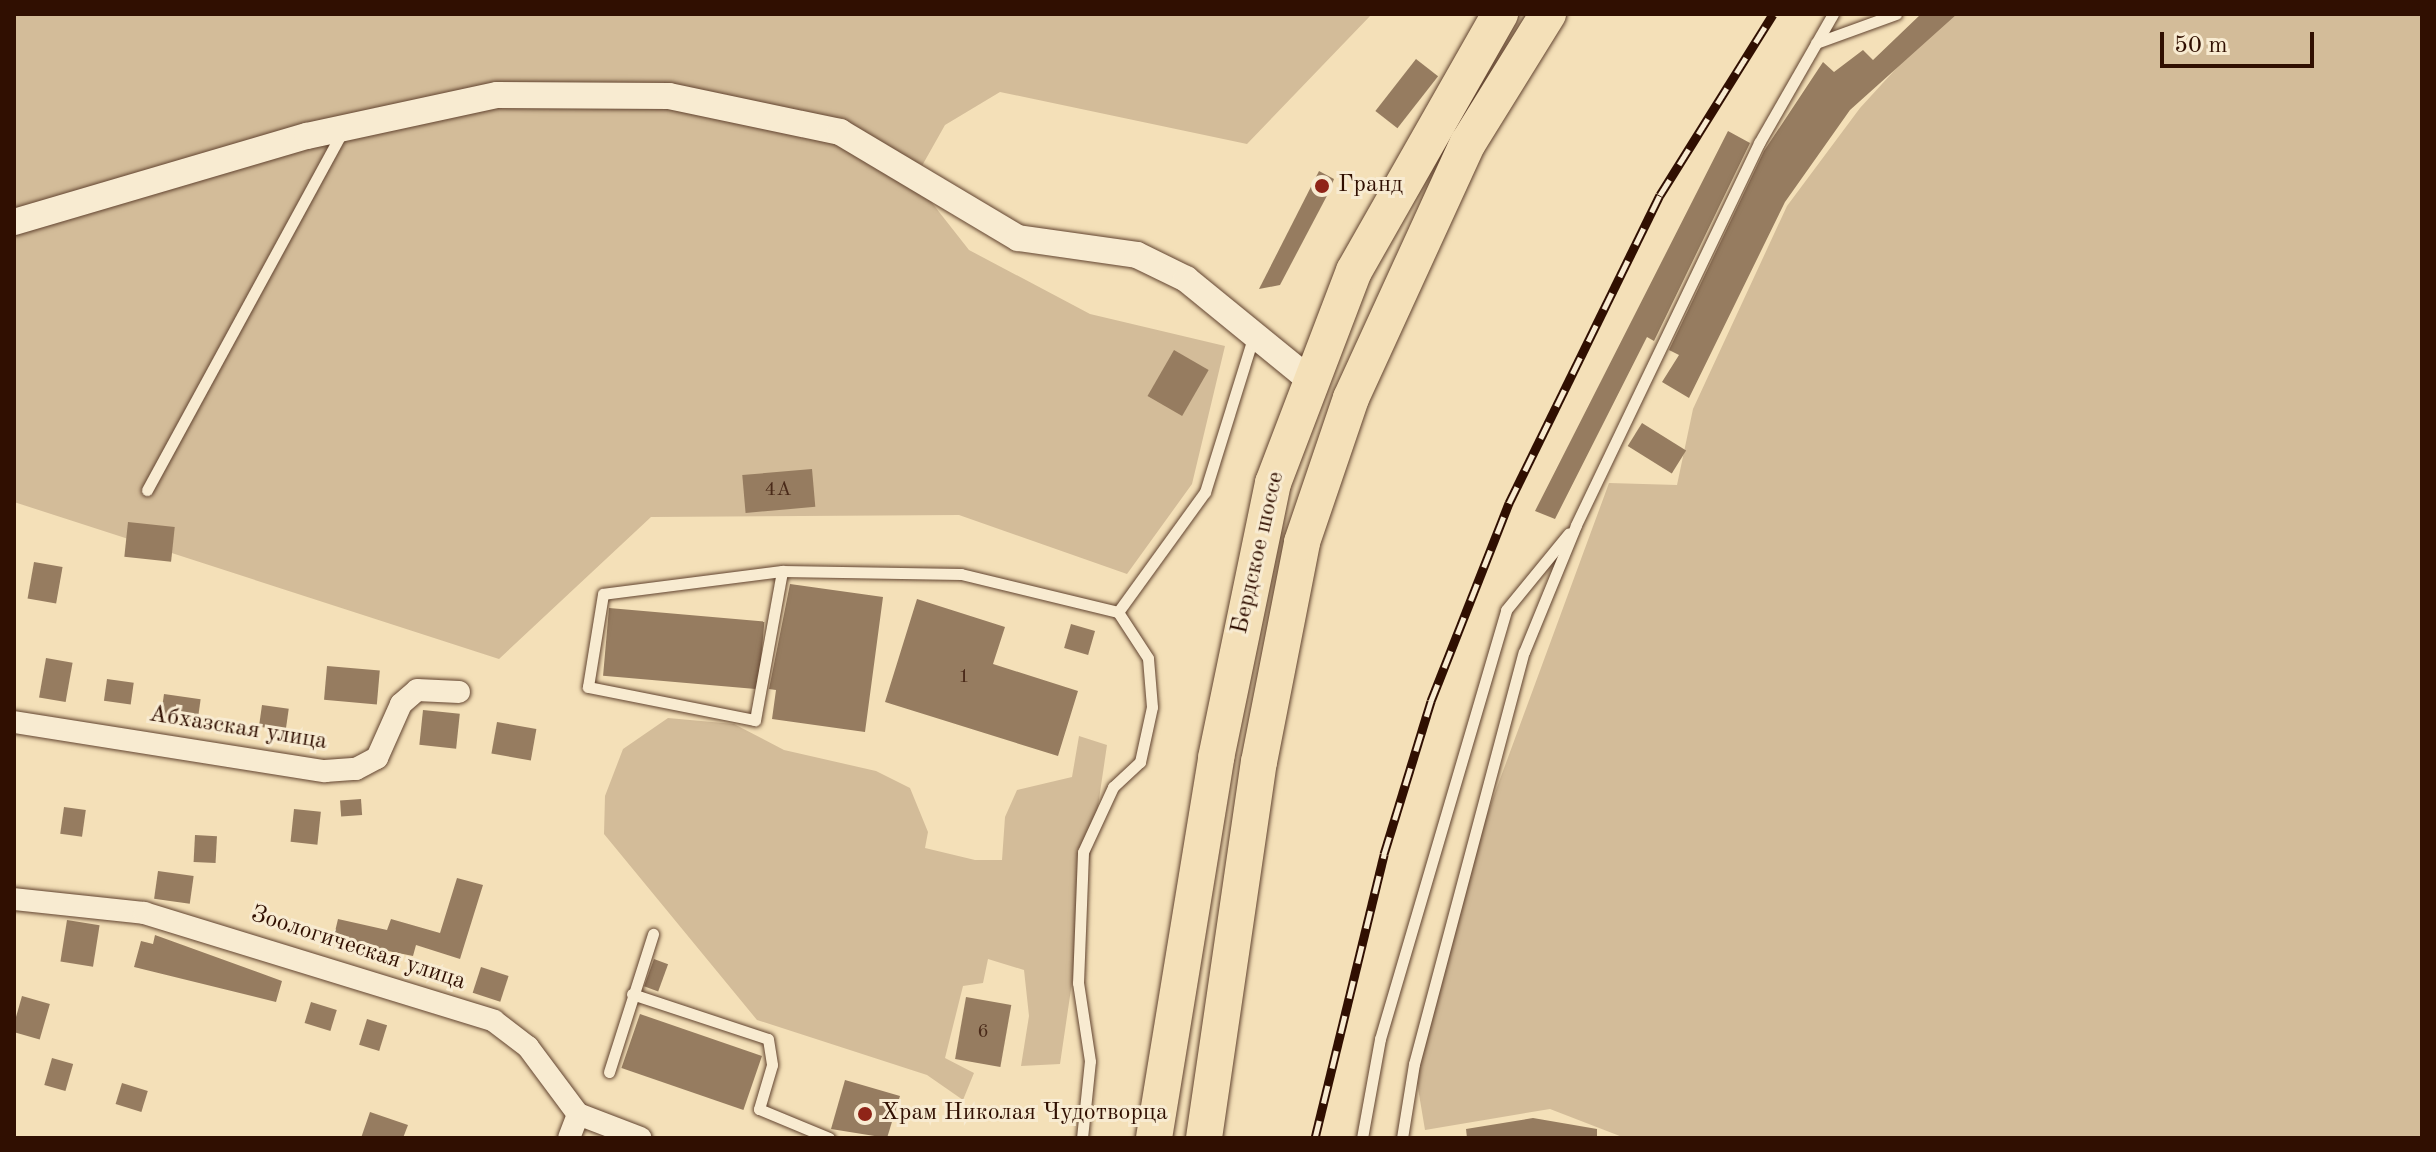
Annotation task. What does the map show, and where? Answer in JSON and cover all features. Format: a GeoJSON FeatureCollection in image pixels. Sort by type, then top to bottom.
{"type":"FeatureCollection","features":[{"type":"Feature","properties":{"kind":"highway","name":"Бердское шоссе"},"geometry":{"type":"LineString","coordinates":[[1154,1138],[1216,758],[1273,483],[1354,271],[1500,14]]}},
{"type":"Feature","properties":{"kind":"highway","name":"Бердское шоссе"},"geometry":{"type":"LineString","coordinates":[[1204,1138],[1259,762],[1302,542],[1351,398],[1468,143],[1548,14]]}},
{"type":"Feature","properties":{"kind":"highway"},"geometry":{"type":"LineString","coordinates":[[1216,758],[1259,762]]}},
{"type":"Feature","properties":{"kind":"street"},"geometry":{"type":"LineString","coordinates":[[14,222],[344,128],[497,95],[669,96],[840,132],[1018,238],[1137,255],[1186,279],[1310,380]]}},
{"type":"Feature","properties":{"kind":"street","name":"Абхазская улица"},"geometry":{"type":"LineString","coordinates":[[14,722],[325,771],[356,769],[377,758],[401,704],[417,690],[459,692]]}},
{"type":"Feature","properties":{"kind":"street","name":"Зоологическая улица"},"geometry":{"type":"LineString","coordinates":[[14,899],[144,913],[494,1021],[528,1047],[578,1114]]}},
{"type":"Feature","properties":{"kind":"street"},"geometry":{"type":"LineString","coordinates":[[569,1138],[578,1114],[641,1138]]}},
{"type":"Feature","properties":{"kind":"lane"},"geometry":{"type":"LineString","coordinates":[[1402,1138],[1414,1064],[1524,652],[1576,525],[1759,143],[1833,14]]}},
{"type":"Feature","properties":{"kind":"lane"},"geometry":{"type":"LineString","coordinates":[[1816,43],[1896,14]]}},
{"type":"Feature","properties":{"kind":"lane"},"geometry":{"type":"LineString","coordinates":[[147,490],[344,128]]}},
{"type":"Feature","properties":{"kind":"lane"},"geometry":{"type":"LineString","coordinates":[[1118,612],[1205,492],[1254,335]]}},
{"type":"Feature","properties":{"kind":"lane"},"geometry":{"type":"LineString","coordinates":[[1362,1138],[1400,963],[1506,610],[1576,525]]}},
{"type":"Feature","properties":{"kind":"lane"},"geometry":{"type":"LineString","coordinates":[[782,571],[755,720],[588,687],[603,594],[782,571],[961,574],[1118,612],[1148,658],[1152,707],[1140,762],[1113,787],[1083,852],[1078,983],[1090,1061],[1082,1138]]}},
{"type":"Feature","properties":{"kind":"lane"},"geometry":{"type":"LineString","coordinates":[[609,1072],[653,934]]}},
{"type":"Feature","properties":{"kind":"lane"},"geometry":{"type":"LineString","coordinates":[[632,994],[768,1039],[772,1065],[759,1109],[829,1138]]}},
{"type":"Feature","properties":{"kind":"shaded area"},"geometry":{"type":"Polygon","coordinates":[[[14,14],[1372,14],[1247,144],[1000,92],[945,125],[914,180],[969,250],[1090,314],[1225,346],[1192,484],[1127,574],[959,515],[651,517],[499,659],[14,502],[14,14]]]}},
{"type":"Feature","properties":{"kind":"shaded area"},"geometry":{"type":"Polygon","coordinates":[[[1946,14],[2422,14],[2422,1138],[1625,1138],[1550,1109],[1425,1130],[1414,1064],[1471,858],[1609,483],[1677,485],[1693,409],[1787,206],[1860,108],[1946,14]]]}},
{"type":"Feature","properties":{"kind":"shaded area"},"geometry":{"type":"Polygon","coordinates":[[[668,718],[734,724],[784,750],[876,771],[910,788],[928,832],[925,848],[975,860],[1002,860],[1005,817],[1017,790],[1072,777],[1079,736],[1107,745],[1060,1064],[1021,1066],[1029,1016],[1024,970],[988,959],[983,983],[963,986],[945,1058],[974,1073],[963,1100],[927,1075],[757,1020],[604,834],[605,796],[623,749],[668,718]]]}},
{"type":"Feature","properties":{"kind":"building"},"geometry":{"type":"Polygon","coordinates":[[[1921,14],[1957,14],[1850,110],[1785,202],[1689,398],[1662,382],[1679,355],[1669,350],[1764,151],[1823,62],[1834,72],[1863,50],[1873,60],[1921,14]]]}},
{"type":"Feature","properties":{"kind":"building"},"geometry":{"type":"Polygon","coordinates":[[[1416,59],[1438,76],[1397,128],[1375,111],[1416,59]]]}},
{"type":"Feature","properties":{"kind":"building"},"geometry":{"type":"Polygon","coordinates":[[[1728,131],[1750,143],[1654,341],[1647,337],[1555,519],[1535,511],[1728,131]]]}},
{"type":"Feature","properties":{"kind":"building"},"geometry":{"type":"Polygon","coordinates":[[[1319,171],[1334,179],[1330,190],[1280,285],[1259,289],[1319,171]]]}},
{"type":"Feature","properties":{"kind":"building"},"geometry":{"type":"Polygon","coordinates":[[[1174,350],[1209,370],[1182,416],[1148,396],[1174,350]]]}},
{"type":"Feature","properties":{"kind":"building"},"geometry":{"type":"Polygon","coordinates":[[[1642,423],[1686,451],[1672,473],[1628,446],[1642,423]]]}},
{"type":"Feature","properties":{"kind":"building"},"geometry":{"type":"Polygon","coordinates":[[[812,469],[815,507],[746,513],[742,475],[812,469]]]}},
{"type":"Feature","properties":{"kind":"building"},"geometry":{"type":"Polygon","coordinates":[[[128,522],[175,527],[171,562],[124,557],[128,522]]]}},
{"type":"Feature","properties":{"kind":"building"},"geometry":{"type":"Polygon","coordinates":[[[34,562],[63,567],[56,603],[28,598],[34,562]]]}},
{"type":"Feature","properties":{"kind":"building"},"geometry":{"type":"Polygon","coordinates":[[[790,584],[883,597],[865,732],[772,719],[776,690],[769,689],[790,584]]]}},
{"type":"Feature","properties":{"kind":"building"},"geometry":{"type":"Polygon","coordinates":[[[917,599],[1005,627],[993,664],[1078,691],[1058,756],[885,702],[917,599]]]}},
{"type":"Feature","properties":{"kind":"building"},"geometry":{"type":"Polygon","coordinates":[[[609,608],[764,622],[758,689],[603,676],[609,608]]]}},
{"type":"Feature","properties":{"kind":"building"},"geometry":{"type":"Polygon","coordinates":[[[1071,624],[1095,631],[1088,655],[1064,648],[1071,624]]]}},
{"type":"Feature","properties":{"kind":"building"},"geometry":{"type":"Polygon","coordinates":[[[46,658],[73,663],[66,702],[39,697],[46,658]]]}},
{"type":"Feature","properties":{"kind":"building"},"geometry":{"type":"Polygon","coordinates":[[[327,666],[380,671],[377,704],[324,700],[327,666]]]}},
{"type":"Feature","properties":{"kind":"building"},"geometry":{"type":"Polygon","coordinates":[[[107,679],[134,683],[131,705],[104,701],[107,679]]]}},
{"type":"Feature","properties":{"kind":"building"},"geometry":{"type":"Polygon","coordinates":[[[164,694],[201,699],[197,728],[160,723],[164,694]]]}},
{"type":"Feature","properties":{"kind":"building"},"geometry":{"type":"Polygon","coordinates":[[[262,705],[289,709],[286,731],[259,727],[262,705]]]}},
{"type":"Feature","properties":{"kind":"building"},"geometry":{"type":"Polygon","coordinates":[[[423,710],[460,714],[456,749],[419,745],[423,710]]]}},
{"type":"Feature","properties":{"kind":"building"},"geometry":{"type":"Polygon","coordinates":[[[497,722],[536,729],[531,760],[491,754],[497,722]]]}},
{"type":"Feature","properties":{"kind":"building"},"geometry":{"type":"Polygon","coordinates":[[[361,799],[362,815],[341,816],[340,800],[361,799]]]}},
{"type":"Feature","properties":{"kind":"building"},"geometry":{"type":"Polygon","coordinates":[[[64,807],[86,810],[82,837],[60,834],[64,807]]]}},
{"type":"Feature","properties":{"kind":"building"},"geometry":{"type":"Polygon","coordinates":[[[294,809],[321,812],[317,845],[291,842],[294,809]]]}},
{"type":"Feature","properties":{"kind":"building"},"geometry":{"type":"Polygon","coordinates":[[[195,835],[217,836],[216,863],[194,862],[195,835]]]}},
{"type":"Feature","properties":{"kind":"building"},"geometry":{"type":"Polygon","coordinates":[[[158,871],[194,876],[190,904],[154,899],[158,871]]]}},
{"type":"Feature","properties":{"kind":"building"},"geometry":{"type":"Polygon","coordinates":[[[457,878],[483,885],[460,959],[416,945],[413,956],[333,940],[338,919],[387,930],[391,919],[440,933],[457,878]]]}},
{"type":"Feature","properties":{"kind":"building"},"geometry":{"type":"Polygon","coordinates":[[[67,920],[100,925],[93,967],[60,961],[67,920]]]}},
{"type":"Feature","properties":{"kind":"building"},"geometry":{"type":"Polygon","coordinates":[[[155,935],[282,981],[276,1002],[134,967],[141,941],[153,944],[155,935]]]}},
{"type":"Feature","properties":{"kind":"building"},"geometry":{"type":"Polygon","coordinates":[[[654,959],[668,964],[658,991],[644,986],[654,959]]]}},
{"type":"Feature","properties":{"kind":"building"},"geometry":{"type":"Polygon","coordinates":[[[481,967],[509,976],[500,1002],[473,993],[481,967]]]}},
{"type":"Feature","properties":{"kind":"building"},"geometry":{"type":"Polygon","coordinates":[[[22,996],[50,1004],[40,1040],[14,1032],[22,996]]]}},
{"type":"Feature","properties":{"kind":"building"},"geometry":{"type":"Polygon","coordinates":[[[966,997],[1011,1005],[1000,1067],[955,1059],[966,997]]]}},
{"type":"Feature","properties":{"kind":"building"},"geometry":{"type":"Polygon","coordinates":[[[311,1002],[337,1010],[330,1031],[305,1023],[311,1002]]]}},
{"type":"Feature","properties":{"kind":"building"},"geometry":{"type":"Polygon","coordinates":[[[640,1014],[762,1056],[743,1110],[621,1068],[640,1014]]]}},
{"type":"Feature","properties":{"kind":"building"},"geometry":{"type":"Polygon","coordinates":[[[367,1019],[387,1025],[379,1051],[359,1045],[367,1019]]]}},
{"type":"Feature","properties":{"kind":"building"},"geometry":{"type":"Polygon","coordinates":[[[52,1058],[73,1064],[65,1091],[44,1085],[52,1058]]]}},
{"type":"Feature","properties":{"kind":"building","name":"Храм Николая Чудотворца"},"geometry":{"type":"Polygon","coordinates":[[[845,1080],[900,1096],[887,1138],[831,1129],[845,1080]]]}},
{"type":"Feature","properties":{"kind":"building"},"geometry":{"type":"Polygon","coordinates":[[[122,1083],[148,1091],[141,1112],[116,1104],[122,1083]]]}},
{"type":"Feature","properties":{"kind":"building"},"geometry":{"type":"Polygon","coordinates":[[[370,1112],[408,1125],[403,1138],[361,1138],[370,1112]]]}},
{"type":"Feature","properties":{"kind":"building"},"geometry":{"type":"Polygon","coordinates":[[[1533,1118],[1597,1129],[1597,1138],[1467,1138],[1466,1129],[1533,1118]]]}},
{"type":"Feature","properties":{"kind":"railway"},"geometry":{"type":"LineString","coordinates":[[1315,1138],[1384,854],[1431,701],[1509,503],[1660,195],[1773,14]]}},
{"type":"Feature","properties":{"kind":"place","name":"Гранд"},"geometry":{"type":"Point","coordinates":[1322,186]}},
{"type":"Feature","properties":{"kind":"place","name":"Храм Николая Чудотворца"},"geometry":{"type":"Point","coordinates":[865,1114]}}]}
